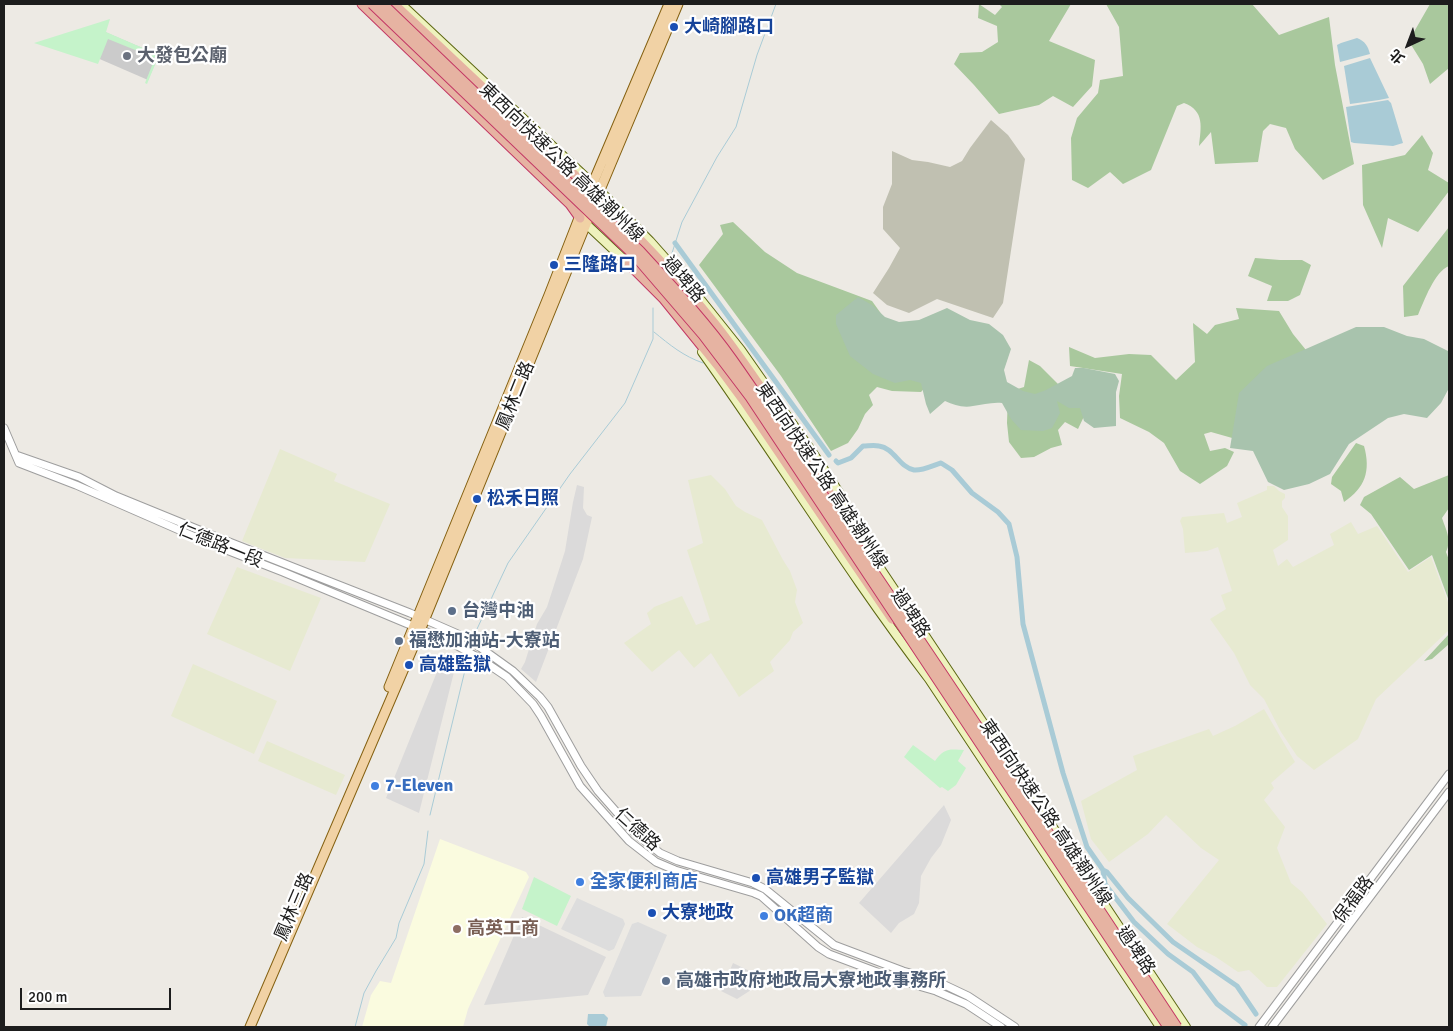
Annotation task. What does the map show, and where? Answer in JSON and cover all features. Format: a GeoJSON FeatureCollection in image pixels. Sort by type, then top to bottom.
{"type":"FeatureCollection","features":[{"type":"Feature","properties":{"kind":"highway"},"geometry":{"type":"LineString","coordinates":[[362,4],[570,204],[583,221]]}},
{"type":"Feature","properties":{"kind":"highway","name":"東西向快速公路 高雄潮州線"},"geometry":{"type":"LineString","coordinates":[[372,4],[635,256],[674,300],[725,363],[750,397],[1168,1027]]}},
{"type":"Feature","properties":{"kind":"highway","name":"東西向快速公路 高雄潮州線"},"geometry":{"type":"LineString","coordinates":[[383,4],[640,251],[680,294],[731,358],[800,458],[1177,1027]]}},
{"type":"Feature","properties":{"kind":"highway"},"geometry":{"type":"LineString","coordinates":[[394,4],[592,187],[716,324],[806,454],[866,555],[870,566]]}},
{"type":"Feature","properties":{"kind":"highway"},"geometry":{"type":"LineString","coordinates":[[629,264],[663,298],[744,401],[860,573],[934,675]]}},
{"type":"Feature","properties":{"kind":"main road","name":"過埤路"},"geometry":{"type":"LineString","coordinates":[[356,4],[629,264],[695,342],[740,404],[891,630],[934,687],[1160,1027]]}},
{"type":"Feature","properties":{"kind":"main road"},"geometry":{"type":"LineString","coordinates":[[401,4],[592,187]]}},
{"type":"Feature","properties":{"kind":"main road","name":"鳳林二路"},"geometry":{"type":"LineString","coordinates":[[349,788],[421,619],[583,221],[592,187],[669,4]]}},
{"type":"Feature","properties":{"kind":"main road","name":"鳳林二路"},"geometry":{"type":"LineString","coordinates":[[583,221],[599,194],[678,4]]}},
{"type":"Feature","properties":{"kind":"main road","name":"過埤路"},"geometry":{"type":"LineString","coordinates":[[599,194],[650,241],[719,321],[746,357],[840,494],[876,562],[911,616],[1186,1027]]}},
{"type":"Feature","properties":{"kind":"main road","name":"鳳林三路"},"geometry":{"type":"LineString","coordinates":[[243,1027],[349,788]]}},
{"type":"Feature","properties":{"kind":"main road","name":"鳳林三路"},"geometry":{"type":"LineString","coordinates":[[250,1027],[349,788]]}},
{"type":"Feature","properties":{"kind":"street"},"geometry":{"type":"LineString","coordinates":[[4,428],[16,455]]}},
{"type":"Feature","properties":{"kind":"street","name":"仁德路一段"},"geometry":{"type":"LineString","coordinates":[[16,455],[78,477],[116,496],[421,619]]}},
{"type":"Feature","properties":{"kind":"street","name":"仁德路一段"},"geometry":{"type":"LineString","coordinates":[[16,455],[19,463],[76,485],[210,544],[283,572],[417,628]]}},
{"type":"Feature","properties":{"kind":"street","name":"仁德路"},"geometry":{"type":"LineString","coordinates":[[421,619],[458,634],[483,649],[513,671],[540,697],[548,707],[581,766],[598,791],[635,834],[660,853],[678,861],[753,883],[765,889],[834,945],[903,971],[932,979],[968,996],[1015,1027]]}},
{"type":"Feature","properties":{"kind":"street","name":"仁德路"},"geometry":{"type":"LineString","coordinates":[[417,628],[454,644],[507,677],[533,704],[580,786],[629,841],[656,862],[675,870],[750,891],[761,896],[818,947],[829,954],[901,981],[936,991],[966,1004],[1001,1027]]}},
{"type":"Feature","properties":{"kind":"street","name":"保福路"},"geometry":{"type":"LineString","coordinates":[[1259,1027],[1449,774]]}},
{"type":"Feature","properties":{"kind":"street","name":"保福路"},"geometry":{"type":"LineString","coordinates":[[1272,1027],[1449,792]]}},
{"type":"Feature","properties":{"kind":"shaded area","name":"大發包公廟"},"geometry":{"type":"Polygon","coordinates":[[[105,32],[159,55],[148,80],[95,57],[105,32]]]}},
{"type":"Feature","properties":{"kind":"shaded area"},"geometry":{"type":"Polygon","coordinates":[[[991,120],[1008,135],[1025,159],[1003,303],[993,318],[937,299],[909,313],[887,305],[873,293],[900,248],[883,229],[883,207],[892,184],[892,151],[912,160],[950,167],[962,161],[991,120]]]}},
{"type":"Feature","properties":{"kind":"shaded area"},"geometry":{"type":"Polygon","coordinates":[[[858,297],[872,305],[885,317],[899,322],[919,320],[947,308],[970,320],[989,324],[1003,335],[1011,349],[1004,370],[1007,382],[1023,391],[1035,394],[1046,390],[1072,376],[1075,368],[1115,374],[1119,381],[1116,392],[1116,426],[1094,428],[1084,421],[1080,408],[1069,408],[1057,401],[1060,413],[1052,428],[1043,431],[1021,430],[1011,419],[1002,403],[966,407],[945,401],[930,414],[921,383],[910,380],[895,383],[873,374],[850,356],[836,324],[836,315],[858,297]]]}},
{"type":"Feature","properties":{"kind":"shaded area"},"geometry":{"type":"Polygon","coordinates":[[[1356,327],[1384,327],[1407,336],[1424,339],[1448,351],[1449,388],[1441,403],[1427,418],[1404,414],[1388,418],[1349,444],[1330,474],[1309,484],[1284,490],[1268,482],[1253,451],[1230,448],[1239,393],[1267,366],[1356,327]]]}},
{"type":"Feature","properties":{"kind":"shaded area"},"geometry":{"type":"Polygon","coordinates":[[[280,449],[337,474],[334,481],[390,504],[365,562],[285,558],[242,541],[280,449]]]}},
{"type":"Feature","properties":{"kind":"shaded area"},"geometry":{"type":"Polygon","coordinates":[[[711,475],[725,489],[736,506],[762,520],[790,571],[797,590],[795,602],[803,623],[793,632],[790,640],[770,662],[774,671],[739,697],[711,653],[694,668],[679,650],[652,672],[624,643],[651,624],[647,613],[654,607],[682,596],[696,625],[710,620],[687,550],[703,543],[688,480],[711,475]]]}},
{"type":"Feature","properties":{"kind":"shaded area"},"geometry":{"type":"Polygon","coordinates":[[[577,485],[584,487],[583,508],[587,515],[592,517],[583,559],[536,682],[521,669],[537,624],[547,607],[565,551],[577,485]]]}},
{"type":"Feature","properties":{"kind":"shaded area"},"geometry":{"type":"Polygon","coordinates":[[[1267,486],[1274,486],[1285,494],[1282,507],[1288,516],[1288,540],[1273,550],[1278,566],[1287,559],[1293,567],[1334,545],[1330,534],[1351,522],[1358,534],[1377,526],[1408,572],[1431,557],[1449,605],[1449,630],[1376,699],[1358,739],[1314,770],[1297,756],[1281,732],[1264,699],[1250,685],[1234,653],[1210,619],[1226,609],[1221,595],[1232,591],[1218,547],[1207,551],[1185,553],[1183,529],[1180,521],[1182,517],[1224,513],[1227,523],[1242,517],[1237,503],[1267,490],[1267,486]]]}},
{"type":"Feature","properties":{"kind":"shaded area"},"geometry":{"type":"Polygon","coordinates":[[[237,567],[321,598],[290,671],[207,634],[237,567]]]}},
{"type":"Feature","properties":{"kind":"shaded area"},"geometry":{"type":"Polygon","coordinates":[[[193,664],[277,701],[254,754],[171,716],[193,664]]]}},
{"type":"Feature","properties":{"kind":"shaded area"},"geometry":{"type":"Polygon","coordinates":[[[439,667],[454,672],[419,813],[386,798],[439,667]]]}},
{"type":"Feature","properties":{"kind":"shaded area"},"geometry":{"type":"Polygon","coordinates":[[[1264,709],[1295,762],[1271,783],[1274,788],[1264,800],[1285,827],[1277,848],[1291,883],[1302,892],[1327,924],[1277,987],[1267,987],[1249,970],[1238,972],[1197,947],[1167,924],[1219,860],[1201,848],[1166,815],[1148,834],[1109,862],[1091,839],[1081,801],[1137,770],[1133,756],[1209,729],[1213,736],[1264,709]]]}},
{"type":"Feature","properties":{"kind":"shaded area"},"geometry":{"type":"Polygon","coordinates":[[[267,741],[345,775],[336,795],[258,761],[267,741]]]}},
{"type":"Feature","properties":{"kind":"shaded area"},"geometry":{"type":"Polygon","coordinates":[[[944,805],[951,820],[941,845],[921,876],[919,903],[914,914],[899,923],[891,933],[859,903],[944,805]]]}},
{"type":"Feature","properties":{"kind":"shaded area","name":"高英工商"},"geometry":{"type":"Polygon","coordinates":[[[440,839],[526,872],[529,877],[468,1009],[463,1027],[362,1027],[371,995],[380,981],[391,983],[440,839]]]}},
{"type":"Feature","properties":{"kind":"shaded area"},"geometry":{"type":"Polygon","coordinates":[[[577,898],[623,919],[625,924],[614,949],[609,951],[561,929],[577,898]]]}},
{"type":"Feature","properties":{"kind":"shaded area"},"geometry":{"type":"Polygon","coordinates":[[[522,917],[606,957],[588,995],[484,1005],[522,917]]]}},
{"type":"Feature","properties":{"kind":"shaded area"},"geometry":{"type":"Polygon","coordinates":[[[638,922],[667,935],[641,996],[605,997],[603,992],[632,924],[638,922]]]}},
{"type":"Feature","properties":{"kind":"shaded area"},"geometry":{"type":"Polygon","coordinates":[[[733,963],[760,976],[751,990],[737,999],[721,991],[733,963]]]}},
{"type":"Feature","properties":{"kind":"green space"},"geometry":{"type":"Polygon","coordinates":[[[979,4],[995,15],[1002,7],[999,4],[1071,4],[1049,41],[1095,60],[1092,86],[1073,107],[1053,96],[1039,105],[999,114],[954,64],[960,53],[982,52],[998,42],[997,26],[978,18],[979,4]]]}},
{"type":"Feature","properties":{"kind":"green space"},"geometry":{"type":"Polygon","coordinates":[[[1106,4],[1252,4],[1279,35],[1329,17],[1335,65],[1354,164],[1323,180],[1295,149],[1286,128],[1270,124],[1263,131],[1258,162],[1215,164],[1211,132],[1199,146],[1201,126],[1199,115],[1191,106],[1184,103],[1177,106],[1151,170],[1123,184],[1110,172],[1088,188],[1072,180],[1071,138],[1077,118],[1098,93],[1100,80],[1123,76],[1119,27],[1106,4]]]}},
{"type":"Feature","properties":{"kind":"green space"},"geometry":{"type":"Polygon","coordinates":[[[1430,4],[1449,4],[1449,68],[1430,84],[1423,64],[1410,43],[1411,37],[1430,4]]]}},
{"type":"Feature","properties":{"kind":"green space"},"geometry":{"type":"Polygon","coordinates":[[[110,19],[106,32],[159,55],[147,84],[145,83],[155,58],[108,39],[98,64],[34,43],[110,19]]]}},
{"type":"Feature","properties":{"kind":"green space"},"geometry":{"type":"Polygon","coordinates":[[[1422,135],[1433,153],[1428,170],[1449,183],[1449,191],[1418,232],[1388,218],[1382,248],[1363,205],[1362,165],[1405,155],[1422,135]]]}},
{"type":"Feature","properties":{"kind":"green space"},"geometry":{"type":"Polygon","coordinates":[[[733,222],[765,252],[797,273],[872,301],[930,382],[921,392],[892,391],[877,387],[869,395],[873,405],[865,414],[858,429],[848,443],[831,451],[781,376],[699,265],[723,234],[720,225],[733,222]]]}},
{"type":"Feature","properties":{"kind":"green space"},"geometry":{"type":"Polygon","coordinates":[[[1449,227],[1449,266],[1435,280],[1418,315],[1404,317],[1403,286],[1449,227]]]}},
{"type":"Feature","properties":{"kind":"green space"},"geometry":{"type":"Polygon","coordinates":[[[1255,258],[1302,260],[1311,265],[1300,295],[1288,301],[1267,301],[1272,286],[1248,276],[1255,258]]]}},
{"type":"Feature","properties":{"kind":"green space"},"geometry":{"type":"Polygon","coordinates":[[[1236,308],[1279,311],[1293,334],[1319,366],[1264,447],[1211,432],[1204,434],[1210,451],[1225,448],[1234,452],[1227,466],[1200,484],[1180,471],[1164,443],[1149,432],[1120,418],[1119,396],[1122,374],[1070,366],[1069,347],[1095,358],[1129,354],[1151,355],[1176,380],[1195,362],[1193,323],[1207,334],[1215,325],[1239,319],[1236,308]]]}},
{"type":"Feature","properties":{"kind":"green space"},"geometry":{"type":"Polygon","coordinates":[[[1029,360],[1040,366],[1060,386],[1097,389],[1078,429],[1065,422],[1058,430],[1062,445],[1051,448],[1034,457],[1021,458],[1009,442],[1007,423],[1008,392],[1024,387],[1029,360]]]}},
{"type":"Feature","properties":{"kind":"green space"},"geometry":{"type":"Polygon","coordinates":[[[1356,443],[1364,446],[1367,463],[1366,471],[1357,491],[1344,502],[1341,491],[1331,484],[1332,477],[1356,443]]]}},
{"type":"Feature","properties":{"kind":"green space"},"geometry":{"type":"Polygon","coordinates":[[[1449,475],[1449,508],[1442,518],[1448,539],[1446,552],[1449,560],[1449,601],[1432,555],[1409,570],[1371,514],[1360,505],[1364,497],[1400,477],[1414,489],[1449,475]]]}},
{"type":"Feature","properties":{"kind":"green space"},"geometry":{"type":"Polygon","coordinates":[[[1449,634],[1449,644],[1432,659],[1424,661],[1449,634]]]}},
{"type":"Feature","properties":{"kind":"green space"},"geometry":{"type":"Polygon","coordinates":[[[913,745],[935,761],[947,750],[964,750],[958,761],[966,768],[956,785],[948,791],[942,787],[940,788],[904,757],[913,745]]]}},
{"type":"Feature","properties":{"kind":"green space"},"geometry":{"type":"Polygon","coordinates":[[[534,877],[571,896],[557,926],[522,909],[534,877]]]}},
{"type":"Feature","properties":{"kind":"water"},"geometry":{"type":"Polygon","coordinates":[[[1357,38],[1366,44],[1370,54],[1340,62],[1337,45],[1357,38]]]}},
{"type":"Feature","properties":{"kind":"water"},"geometry":{"type":"Polygon","coordinates":[[[1370,58],[1389,98],[1350,104],[1344,66],[1370,58]]]}},
{"type":"Feature","properties":{"kind":"water"},"geometry":{"type":"Polygon","coordinates":[[[1388,100],[1391,103],[1403,143],[1393,146],[1351,142],[1346,107],[1388,100]]]}},
{"type":"Feature","properties":{"kind":"water"},"geometry":{"type":"Polygon","coordinates":[[[588,1014],[604,1014],[608,1018],[606,1027],[590,1027],[587,1024],[588,1014]]]}},
{"type":"Feature","properties":{"kind":"waterway"},"geometry":{"type":"LineString","coordinates":[[672,253],[682,222],[717,157],[736,127],[757,55],[776,4]]}},
{"type":"Feature","properties":{"kind":"waterway"},"geometry":{"type":"LineString","coordinates":[[675,243],[829,455]]}},
{"type":"Feature","properties":{"kind":"waterway"},"geometry":{"type":"LineString","coordinates":[[477,629],[508,563],[570,474],[625,403],[653,339],[653,308]]}},
{"type":"Feature","properties":{"kind":"waterway"},"geometry":{"type":"LineString","coordinates":[[654,332],[683,354],[703,363]]}},
{"type":"Feature","properties":{"kind":"waterway"},"geometry":{"type":"LineString","coordinates":[[836,461],[838,463],[851,458],[863,446],[879,446],[889,450],[904,465],[914,470],[924,469],[941,463],[952,470],[972,493],[998,512],[1009,524],[1017,557],[1023,624],[1063,773],[1087,847],[1103,870],[1107,872],[1128,898],[1173,942],[1237,986],[1256,1014]]}},
{"type":"Feature","properties":{"kind":"waterway"},"geometry":{"type":"LineString","coordinates":[[430,815],[467,662]]}},
{"type":"Feature","properties":{"kind":"waterway"},"geometry":{"type":"LineString","coordinates":[[355,1027],[364,993],[396,938],[399,923],[424,864],[428,831]]}},
{"type":"Feature","properties":{"kind":"waterway"},"geometry":{"type":"LineString","coordinates":[[1103,870],[1105,884],[1134,922],[1168,954],[1193,972],[1217,1004],[1245,1025]]}},
{"type":"Feature","properties":{"kind":"place","name":"大崎腳路口"},"geometry":{"type":"Point","coordinates":[674,27]}},
{"type":"Feature","properties":{"kind":"place","name":"大發包公廟"},"geometry":{"type":"Point","coordinates":[127,56]}},
{"type":"Feature","properties":{"kind":"place","name":"三隆路口"},"geometry":{"type":"Point","coordinates":[554,265]}},
{"type":"Feature","properties":{"kind":"place","name":"松禾日照"},"geometry":{"type":"Point","coordinates":[477,499]}},
{"type":"Feature","properties":{"kind":"place","name":"台灣中油"},"geometry":{"type":"Point","coordinates":[452,611]}},
{"type":"Feature","properties":{"kind":"place","name":"福懋加油站-大寮站"},"geometry":{"type":"Point","coordinates":[399,641]}},
{"type":"Feature","properties":{"kind":"place","name":"高雄監獄"},"geometry":{"type":"Point","coordinates":[409,665]}},
{"type":"Feature","properties":{"kind":"place","name":"7-Eleven"},"geometry":{"type":"Point","coordinates":[375,786]}},
{"type":"Feature","properties":{"kind":"place","name":"高雄男子監獄"},"geometry":{"type":"Point","coordinates":[756,878]}},
{"type":"Feature","properties":{"kind":"place","name":"全家便利商店"},"geometry":{"type":"Point","coordinates":[580,882]}},
{"type":"Feature","properties":{"kind":"place","name":"大寮地政"},"geometry":{"type":"Point","coordinates":[652,913]}},
{"type":"Feature","properties":{"kind":"place","name":"OK超商"},"geometry":{"type":"Point","coordinates":[764,916]}},
{"type":"Feature","properties":{"kind":"place","name":"高英工商"},"geometry":{"type":"Point","coordinates":[457,929]}},
{"type":"Feature","properties":{"kind":"place","name":"高雄市政府地政局大寮地政事務所"},"geometry":{"type":"Point","coordinates":[666,981]}}]}
